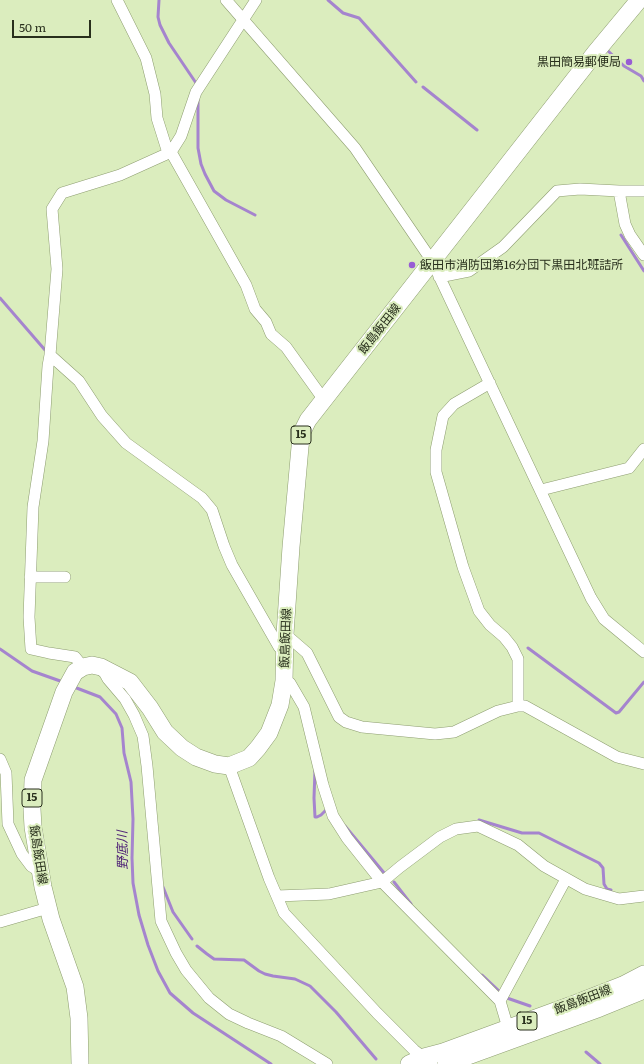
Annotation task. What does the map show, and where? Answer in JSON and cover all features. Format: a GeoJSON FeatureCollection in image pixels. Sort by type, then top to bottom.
{"type":"FeatureCollection","features":[{"type":"Feature","properties":{"kind":"main road","name":"飯島飯田線"},"geometry":{"type":"LineString","coordinates":[[229,766],[249,758],[269,733],[280,705],[284,681],[285,634],[291,539],[302,432],[308,420],[590,59],[639,0]]}},
{"type":"Feature","properties":{"kind":"main road"},"geometry":{"type":"LineString","coordinates":[[79,669],[92,665],[101,667],[130,682],[150,708],[165,732],[182,748],[196,757],[215,764],[229,766]]}},
{"type":"Feature","properties":{"kind":"main road","name":"飯島飯田線"},"geometry":{"type":"LineString","coordinates":[[79,669],[64,692],[33,780],[32,809],[39,871],[48,908],[75,987],[79,1018],[80,1064]]}},
{"type":"Feature","properties":{"kind":"main road","name":"飯島飯田線"},"geometry":{"type":"LineString","coordinates":[[421,1062],[443,1052],[623,985],[644,974]]}},
{"type":"Feature","properties":{"kind":"main road","name":"飯島飯田線"},"geometry":{"type":"LineString","coordinates":[[446,1064],[564,1022],[644,990]]}},
{"type":"Feature","properties":{"kind":"street"},"geometry":{"type":"LineString","coordinates":[[117,0],[146,58],[155,94],[157,118],[169,152],[246,285],[255,309],[266,322],[271,334],[286,347],[324,400]]}},
{"type":"Feature","properties":{"kind":"street"},"geometry":{"type":"LineString","coordinates":[[226,0],[355,148],[432,261],[591,598],[604,619],[644,652]]}},
{"type":"Feature","properties":{"kind":"street"},"geometry":{"type":"LineString","coordinates":[[79,669],[74,657],[30,649],[29,617],[33,507],[43,441],[57,269],[52,209],[62,193],[120,175],[169,152],[181,136],[196,92],[256,0]]}},
{"type":"Feature","properties":{"kind":"street"},"geometry":{"type":"LineString","coordinates":[[439,277],[469,271],[503,247],[557,191],[580,189],[644,191]]}},
{"type":"Feature","properties":{"kind":"street"},"geometry":{"type":"LineString","coordinates":[[619,191],[625,224],[630,235],[644,255]]}},
{"type":"Feature","properties":{"kind":"street"},"geometry":{"type":"LineString","coordinates":[[50,355],[79,381],[102,416],[126,443],[202,498],[212,510],[232,565],[279,647],[285,652]]}},
{"type":"Feature","properties":{"kind":"street"},"geometry":{"type":"LineString","coordinates":[[490,383],[454,404],[443,416],[436,450],[436,472],[463,566],[479,611],[490,625],[504,637],[512,647],[518,659],[518,706]]}},
{"type":"Feature","properties":{"kind":"street"},"geometry":{"type":"LineString","coordinates":[[541,490],[629,468],[644,449]]}},
{"type":"Feature","properties":{"kind":"street"},"geometry":{"type":"LineString","coordinates":[[30,577],[65,577]]}},
{"type":"Feature","properties":{"kind":"street"},"geometry":{"type":"LineString","coordinates":[[285,634],[307,653],[339,717],[346,722],[362,727],[435,734],[454,732],[498,710],[525,706],[617,757],[644,764]]}},
{"type":"Feature","properties":{"kind":"street"},"geometry":{"type":"LineString","coordinates":[[101,667],[108,679],[125,699],[143,736],[161,921],[176,953],[186,970],[209,998],[229,1014],[281,1036],[327,1064]]}},
{"type":"Feature","properties":{"kind":"street"},"geometry":{"type":"LineString","coordinates":[[284,681],[290,683],[304,707],[323,785],[333,816],[347,838],[382,882],[500,1001],[508,1028]]}},
{"type":"Feature","properties":{"kind":"street"},"geometry":{"type":"LineString","coordinates":[[0,759],[6,773],[8,824],[22,854],[31,866],[39,871]]}},
{"type":"Feature","properties":{"kind":"street"},"geometry":{"type":"LineString","coordinates":[[229,766],[284,913],[414,1050],[421,1062]]}},
{"type":"Feature","properties":{"kind":"street"},"geometry":{"type":"LineString","coordinates":[[277,896],[329,894],[382,882],[440,837],[456,829],[478,826],[518,845],[544,866],[584,889],[619,899],[644,896]]}},
{"type":"Feature","properties":{"kind":"street"},"geometry":{"type":"LineString","coordinates":[[500,1001],[566,879]]}},
{"type":"Feature","properties":{"kind":"street"},"geometry":{"type":"LineString","coordinates":[[0,922],[48,908]]}},
{"type":"Feature","properties":{"kind":"waterway"},"geometry":{"type":"LineString","coordinates":[[159,0],[158,17],[160,25],[169,43],[196,83]]}},
{"type":"Feature","properties":{"kind":"waterway"},"geometry":{"type":"LineString","coordinates":[[328,0],[343,13],[359,18],[416,82]]}},
{"type":"Feature","properties":{"kind":"waterway"},"geometry":{"type":"LineString","coordinates":[[606,49],[624,66],[641,76],[644,81]]}},
{"type":"Feature","properties":{"kind":"waterway"},"geometry":{"type":"LineString","coordinates":[[423,87],[477,130]]}},
{"type":"Feature","properties":{"kind":"waterway"},"geometry":{"type":"LineString","coordinates":[[198,100],[198,148],[201,164],[205,174],[214,191],[226,200],[255,215]]}},
{"type":"Feature","properties":{"kind":"waterway"},"geometry":{"type":"LineString","coordinates":[[621,235],[644,271]]}},
{"type":"Feature","properties":{"kind":"waterway"},"geometry":{"type":"LineString","coordinates":[[0,298],[45,350]]}},
{"type":"Feature","properties":{"kind":"waterway"},"geometry":{"type":"LineString","coordinates":[[528,648],[616,713],[619,712],[644,682]]}},
{"type":"Feature","properties":{"kind":"waterway","name":"野底川"},"geometry":{"type":"LineString","coordinates":[[0,649],[32,671],[63,682]]}},
{"type":"Feature","properties":{"kind":"waterway","name":"野底川"},"geometry":{"type":"LineString","coordinates":[[74,687],[100,697],[116,714],[122,728],[124,753],[131,782],[133,819],[133,883],[139,915],[158,971],[170,993],[193,1013],[271,1064]]}},
{"type":"Feature","properties":{"kind":"waterway"},"geometry":{"type":"LineString","coordinates":[[315,770],[315,817],[321,815],[327,809]]}},
{"type":"Feature","properties":{"kind":"waterway"},"geometry":{"type":"LineString","coordinates":[[479,820],[522,833],[539,833],[599,863],[603,868],[604,884],[607,889],[611,890]]}},
{"type":"Feature","properties":{"kind":"waterway"},"geometry":{"type":"LineString","coordinates":[[345,826],[385,874]]}},
{"type":"Feature","properties":{"kind":"waterway"},"geometry":{"type":"LineString","coordinates":[[394,882],[411,904]]}},
{"type":"Feature","properties":{"kind":"waterway"},"geometry":{"type":"LineString","coordinates":[[163,887],[173,912],[192,939]]}},
{"type":"Feature","properties":{"kind":"waterway"},"geometry":{"type":"LineString","coordinates":[[197,946],[214,959],[244,960],[265,974],[295,979],[310,986],[336,1012],[376,1059]]}},
{"type":"Feature","properties":{"kind":"waterway"},"geometry":{"type":"LineString","coordinates":[[482,975],[498,990]]}},
{"type":"Feature","properties":{"kind":"waterway"},"geometry":{"type":"LineString","coordinates":[[507,998],[530,1006]]}},
{"type":"Feature","properties":{"kind":"waterway"},"geometry":{"type":"LineString","coordinates":[[586,1052],[600,1064]]}},
{"type":"Feature","properties":{"kind":"place","name":"黒田簡易郵便局"},"geometry":{"type":"Point","coordinates":[629,62]}},
{"type":"Feature","properties":{"kind":"place","name":"飯田市消防団第16分団下黒田北班詰所"},"geometry":{"type":"Point","coordinates":[412,265]}}]}
